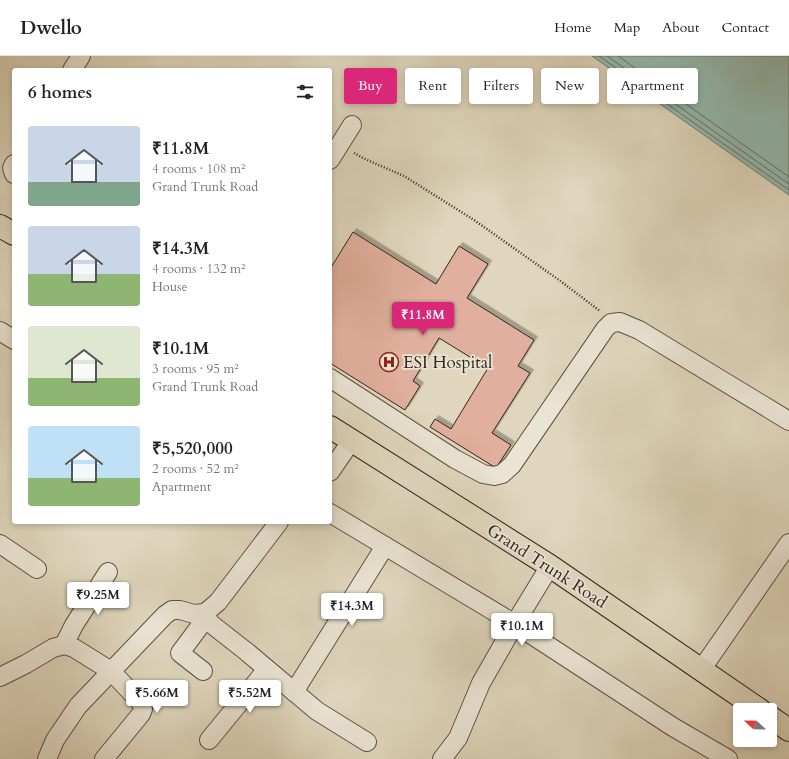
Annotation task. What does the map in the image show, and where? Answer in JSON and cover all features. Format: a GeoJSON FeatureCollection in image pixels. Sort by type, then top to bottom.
{"type":"FeatureCollection","features":[{"type":"Feature","properties":{"kind":"main road"},"geometry":{"type":"LineString","coordinates":[[0,226],[12,233]]}},
{"type":"Feature","properties":{"kind":"main road","name":"Grand Trunk Road"},"geometry":{"type":"LineString","coordinates":[[332,428],[550,566],[750,703]]}},
{"type":"Feature","properties":{"kind":"main road"},"geometry":{"type":"LineString","coordinates":[[777,722],[789,730]]}},
{"type":"Feature","properties":{"kind":"street"},"geometry":{"type":"LineString","coordinates":[[73,68],[81,56]]}},
{"type":"Feature","properties":{"kind":"street"},"geometry":{"type":"LineString","coordinates":[[332,157],[352,126]]}},
{"type":"Feature","properties":{"kind":"street"},"geometry":{"type":"LineString","coordinates":[[332,379],[455,459],[483,474],[494,476],[502,474],[512,465],[605,330],[611,323],[620,322],[639,330],[789,421]]}},
{"type":"Feature","properties":{"kind":"street"},"geometry":{"type":"LineString","coordinates":[[0,331],[12,339]]}},
{"type":"Feature","properties":{"kind":"street"},"geometry":{"type":"LineString","coordinates":[[332,469],[352,440]]}},
{"type":"Feature","properties":{"kind":"street"},"geometry":{"type":"LineString","coordinates":[[332,514],[515,624],[673,727],[728,759]]}},
{"type":"Feature","properties":{"kind":"street"},"geometry":{"type":"LineString","coordinates":[[47,759],[55,740],[78,706],[165,615],[172,610],[180,610],[194,614],[202,613],[218,602],[277,524]]}},
{"type":"Feature","properties":{"kind":"street"},"geometry":{"type":"LineString","coordinates":[[701,670],[789,543]]}},
{"type":"Feature","properties":{"kind":"street"},"geometry":{"type":"LineString","coordinates":[[0,544],[37,569]]}},
{"type":"Feature","properties":{"kind":"street"},"geometry":{"type":"LineString","coordinates":[[294,692],[385,546]]}},
{"type":"Feature","properties":{"kind":"street"},"geometry":{"type":"LineString","coordinates":[[442,759],[458,738],[482,683],[550,566]]}},
{"type":"Feature","properties":{"kind":"street"},"geometry":{"type":"LineString","coordinates":[[64,646],[74,625],[108,572]]}},
{"type":"Feature","properties":{"kind":"street"},"geometry":{"type":"LineString","coordinates":[[202,613],[210,623],[317,710],[367,742]]}},
{"type":"Feature","properties":{"kind":"street"},"geometry":{"type":"LineString","coordinates":[[202,613],[203,622],[180,653],[204,671]]}},
{"type":"Feature","properties":{"kind":"street"},"geometry":{"type":"LineString","coordinates":[[0,677],[53,648],[64,646],[74,648],[111,671],[142,704],[143,709],[141,714],[104,759]]}},
{"type":"Feature","properties":{"kind":"street"},"geometry":{"type":"LineString","coordinates":[[209,740],[267,669]]}},
{"type":"Feature","properties":{"kind":"path"},"geometry":{"type":"LineString","coordinates":[[340,144],[365,159],[404,176],[474,220],[560,280],[594,306],[611,323]]}},
{"type":"Feature","properties":{"kind":"water"},"geometry":{"type":"Polygon","coordinates":[[[592,56],[789,56],[789,195],[660,104],[698,104],[698,68],[609,68],[592,56]]]}},
{"type":"Feature","properties":{"kind":"building"},"geometry":{"type":"Polygon","coordinates":[[[353,232],[436,284],[459,246],[488,264],[467,298],[534,340],[518,366],[530,373],[492,433],[511,445],[496,468],[430,427],[435,419],[451,429],[488,368],[439,338],[413,381],[420,386],[405,410],[332,364],[332,266],[353,232]]]}},
{"type":"Feature","properties":{"kind":"place","name":"ESI Hospital"},"geometry":{"type":"Point","coordinates":[389,362]}}]}
